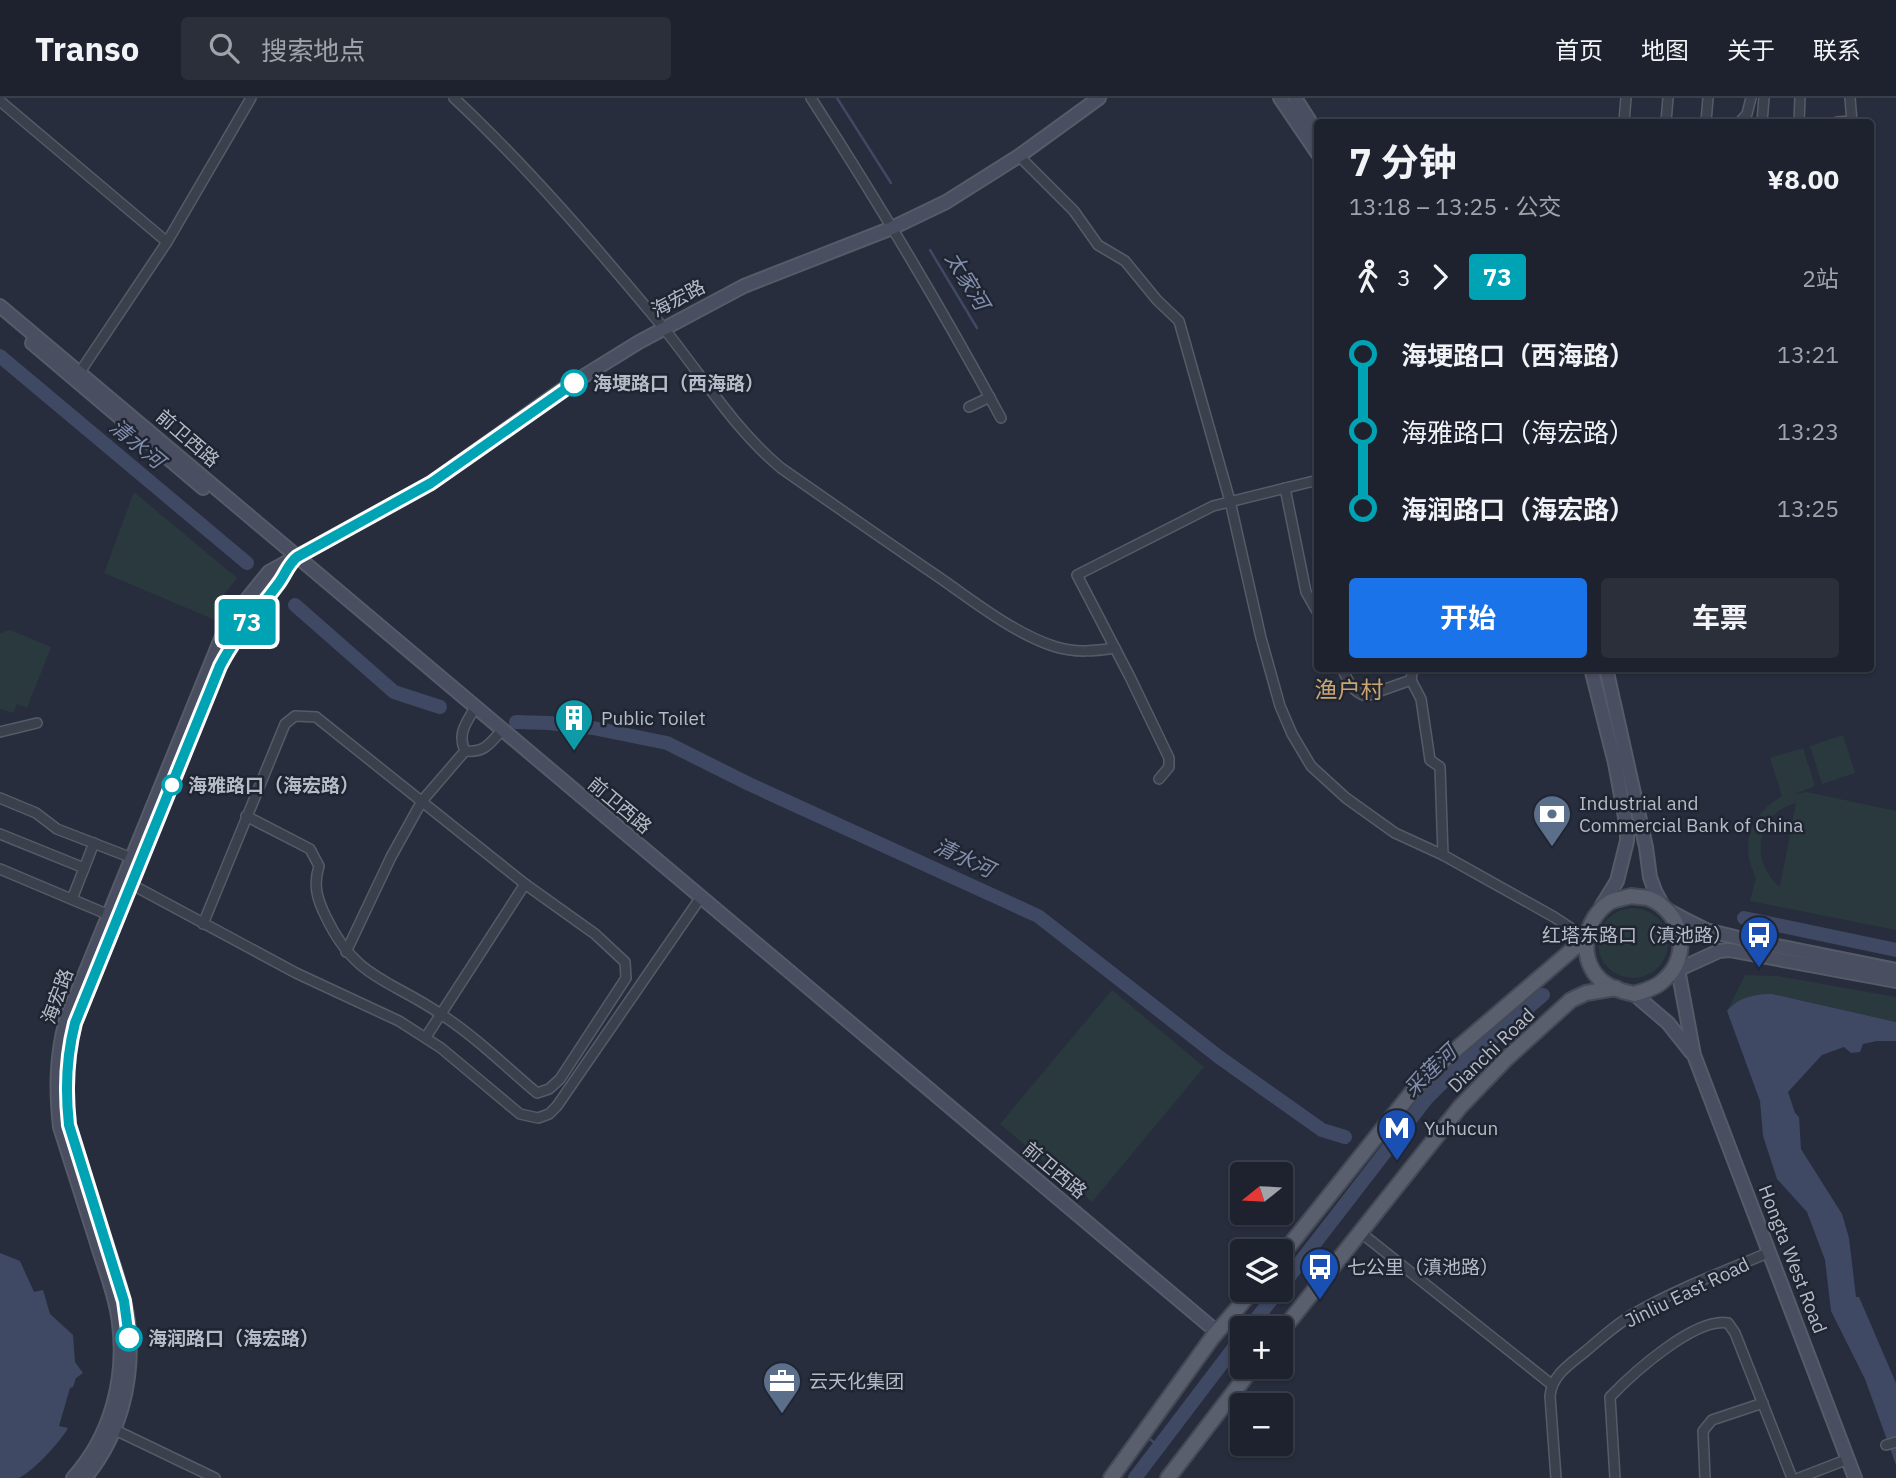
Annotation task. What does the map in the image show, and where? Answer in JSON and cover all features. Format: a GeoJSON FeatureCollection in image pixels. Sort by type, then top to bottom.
{"type":"FeatureCollection","features":[{"type":"Feature","properties":{"kind":"main road","name":"海宏路"},"geometry":{"type":"LineString","coordinates":[[73,1478],[112,1428],[120,1368],[119,1322],[60,1127],[58,1050],[66,1020],[109,915],[127,882],[132,858],[227,624],[269,572],[431,483],[564,389],[663,328],[744,286],[892,228],[946,202],[1019,156],[1099,98]]}},
{"type":"Feature","properties":{"kind":"main road"},"geometry":{"type":"LineString","coordinates":[[1280,98],[1314,147]]}},
{"type":"Feature","properties":{"kind":"main road"},"geometry":{"type":"LineString","coordinates":[[1295,98],[1314,128]]}},
{"type":"Feature","properties":{"kind":"main road","name":"前卫西路"},"geometry":{"type":"LineString","coordinates":[[0,306],[78,376],[473,711],[1215,1335]]}},
{"type":"Feature","properties":{"kind":"main road","name":"前卫西路"},"geometry":{"type":"LineString","coordinates":[[0,316],[78,376]]}},
{"type":"Feature","properties":{"kind":"main road","name":"海宏路"},"geometry":{"type":"LineString","coordinates":[[85,1478],[123,1406],[129,1369],[128,1320],[69,1125],[67,1051],[127,882],[220,666],[232,642],[280,582],[294,559]]}},
{"type":"Feature","properties":{"kind":"main road"},"geometry":{"type":"LineString","coordinates":[[1592,672],[1615,763],[1627,841],[1617,881],[1595,915],[1586,938],[1586,951],[1590,964],[1603,982],[1634,994],[1668,1023],[1694,1055]]}},
{"type":"Feature","properties":{"kind":"main road"},"geometry":{"type":"LineString","coordinates":[[1607,672],[1650,877],[1681,936],[1680,957],[1675,969],[1662,982],[1634,994]]}},
{"type":"Feature","properties":{"kind":"main road"},"geometry":{"type":"LineString","coordinates":[[1595,915],[1612,901],[1632,896],[1648,898],[1706,930],[1896,970]]}},
{"type":"Feature","properties":{"kind":"main road","name":"Dianchi Road"},"geometry":{"type":"LineString","coordinates":[[1293,1241],[1412,1092],[1453,1052],[1586,938]]}},
{"type":"Feature","properties":{"kind":"main road"},"geometry":{"type":"LineString","coordinates":[[1675,969],[1719,951],[1740,951],[1896,981]]}},
{"type":"Feature","properties":{"kind":"main road"},"geometry":{"type":"LineString","coordinates":[[1683,994],[1688,975],[1700,960]]}},
{"type":"Feature","properties":{"kind":"main road"},"geometry":{"type":"LineString","coordinates":[[1675,969],[1683,994],[1694,1055]]}},
{"type":"Feature","properties":{"kind":"main road","name":"Dianchi Road"},"geometry":{"type":"LineString","coordinates":[[1293,1317],[1460,1107],[1506,1059],[1571,1000],[1586,993],[1616,988]]}},
{"type":"Feature","properties":{"kind":"main road","name":"Hongta West Road"},"geometry":{"type":"LineString","coordinates":[[1694,1055],[1855,1478]]}},
{"type":"Feature","properties":{"kind":"main road"},"geometry":{"type":"LineString","coordinates":[[1111,1478],[1215,1335],[1243,1302]]}},
{"type":"Feature","properties":{"kind":"main road"},"geometry":{"type":"LineString","coordinates":[[1168,1478],[1244,1379]]}},
{"type":"Feature","properties":{"kind":"street"},"geometry":{"type":"LineString","coordinates":[[78,376],[167,242],[251,98]]}},
{"type":"Feature","properties":{"kind":"street"},"geometry":{"type":"LineString","coordinates":[[454,98],[502,144],[663,328],[755,447],[792,476],[1016,628],[1069,650],[1097,651],[1115,648]]}},
{"type":"Feature","properties":{"kind":"street"},"geometry":{"type":"LineString","coordinates":[[811,98],[892,228],[1001,418]]}},
{"type":"Feature","properties":{"kind":"street"},"geometry":{"type":"LineString","coordinates":[[1624,119],[1626,98]]}},
{"type":"Feature","properties":{"kind":"street"},"geometry":{"type":"LineString","coordinates":[[1666,119],[1668,98]]}},
{"type":"Feature","properties":{"kind":"street"},"geometry":{"type":"LineString","coordinates":[[1706,119],[1708,98]]}},
{"type":"Feature","properties":{"kind":"street"},"geometry":{"type":"LineString","coordinates":[[1743,119],[1747,114],[1751,98]]}},
{"type":"Feature","properties":{"kind":"street"},"geometry":{"type":"LineString","coordinates":[[1762,119],[1764,98]]}},
{"type":"Feature","properties":{"kind":"street"},"geometry":{"type":"LineString","coordinates":[[1799,119],[1800,98]]}},
{"type":"Feature","properties":{"kind":"street"},"geometry":{"type":"LineString","coordinates":[[1850,98],[1852,119]]}},
{"type":"Feature","properties":{"kind":"street"},"geometry":{"type":"LineString","coordinates":[[0,101],[167,242]]}},
{"type":"Feature","properties":{"kind":"street"},"geometry":{"type":"LineString","coordinates":[[1019,156],[1074,211],[1098,245],[1125,261],[1157,300],[1179,321],[1230,501],[1259,629],[1280,706],[1292,734],[1311,766],[1346,798],[1395,833],[1443,855],[1586,938]]}},
{"type":"Feature","properties":{"kind":"street"},"geometry":{"type":"LineString","coordinates":[[969,407],[989,397]]}},
{"type":"Feature","properties":{"kind":"street"},"geometry":{"type":"LineString","coordinates":[[1159,779],[1168,767],[1169,758],[1077,575],[1213,506],[1314,481]]}},
{"type":"Feature","properties":{"kind":"street"},"geometry":{"type":"LineString","coordinates":[[1285,488],[1306,592],[1314,606]]}},
{"type":"Feature","properties":{"kind":"street"},"geometry":{"type":"LineString","coordinates":[[1344,672],[1349,685],[1359,694],[1366,696],[1411,680]]}},
{"type":"Feature","properties":{"kind":"street"},"geometry":{"type":"LineString","coordinates":[[1412,672],[1411,680],[1421,699],[1430,760],[1440,766],[1443,855]]}},
{"type":"Feature","properties":{"kind":"street"},"geometry":{"type":"LineString","coordinates":[[465,751],[460,741],[461,733],[473,711]]}},
{"type":"Feature","properties":{"kind":"street"},"geometry":{"type":"LineString","coordinates":[[203,923],[246,817],[285,724],[295,716],[316,717],[525,884],[595,934],[625,962],[626,978],[560,1079],[549,1089],[537,1093],[442,1015],[369,973],[346,952],[332,931],[318,900],[315,880],[319,866],[310,849],[246,817]]}},
{"type":"Feature","properties":{"kind":"street"},"geometry":{"type":"LineString","coordinates":[[0,732],[37,723]]}},
{"type":"Feature","properties":{"kind":"street"},"geometry":{"type":"LineString","coordinates":[[465,751],[477,752],[488,747],[499,733]]}},
{"type":"Feature","properties":{"kind":"street"},"geometry":{"type":"LineString","coordinates":[[346,952],[391,857],[422,801],[465,751]]}},
{"type":"Feature","properties":{"kind":"street"},"geometry":{"type":"LineString","coordinates":[[0,798],[36,813],[57,828],[132,858]]}},
{"type":"Feature","properties":{"kind":"street"},"geometry":{"type":"LineString","coordinates":[[0,834],[84,869]]}},
{"type":"Feature","properties":{"kind":"street"},"geometry":{"type":"LineString","coordinates":[[72,899],[94,843]]}},
{"type":"Feature","properties":{"kind":"street"},"geometry":{"type":"LineString","coordinates":[[0,869],[109,915]]}},
{"type":"Feature","properties":{"kind":"street"},"geometry":{"type":"LineString","coordinates":[[127,882],[296,973],[399,1021],[426,1037],[520,1114],[538,1118],[549,1114],[557,1106],[698,900]]}},
{"type":"Feature","properties":{"kind":"street"},"geometry":{"type":"LineString","coordinates":[[426,1037],[525,884]]}},
{"type":"Feature","properties":{"kind":"street"},"geometry":{"type":"LineString","coordinates":[[1360,1232],[1551,1384],[1556,1478]]}},
{"type":"Feature","properties":{"kind":"street","name":"Jinliu East Road"},"geometry":{"type":"LineString","coordinates":[[1551,1384],[1572,1362],[1636,1312],[1770,1252]]}},
{"type":"Feature","properties":{"kind":"street"},"geometry":{"type":"LineString","coordinates":[[1615,1478],[1609,1397],[1635,1371],[1692,1331],[1718,1321],[1728,1323],[1735,1333],[1792,1478]]}},
{"type":"Feature","properties":{"kind":"street"},"geometry":{"type":"LineString","coordinates":[[1705,1478],[1703,1431],[1712,1420],[1763,1403]]}},
{"type":"Feature","properties":{"kind":"street"},"geometry":{"type":"LineString","coordinates":[[112,1428],[215,1478]]}},
{"type":"Feature","properties":{"kind":"street"},"geometry":{"type":"LineString","coordinates":[[1799,1478],[1848,1459]]}},
{"type":"Feature","properties":{"kind":"shaded area"},"geometry":{"type":"Polygon","coordinates":[[[134,492],[237,578],[221,598],[215,620],[104,573],[134,492]]]}},
{"type":"Feature","properties":{"kind":"shaded area"},"geometry":{"type":"Polygon","coordinates":[[[10,630],[51,647],[27,708],[17,704],[13,713],[0,709],[0,633],[10,630]]]}},
{"type":"Feature","properties":{"kind":"shaded area"},"geometry":{"type":"Polygon","coordinates":[[[1843,735],[1855,773],[1822,784],[1810,746],[1843,735]]]}},
{"type":"Feature","properties":{"kind":"shaded area"},"geometry":{"type":"Polygon","coordinates":[[[1803,748],[1815,786],[1795,794],[1807,792],[1896,811],[1896,930],[1750,901],[1756,878],[1748,853],[1751,831],[1762,812],[1782,796],[1770,758],[1803,748]],[[1796,803],[1783,808],[1772,817],[1761,839],[1764,865],[1770,877],[1780,887],[1796,803]]]}},
{"type":"Feature","properties":{"kind":"shaded area"},"geometry":{"type":"Polygon","coordinates":[[[1633,908],[1658,918],[1668,943],[1658,968],[1633,978],[1608,968],[1598,943],[1608,918],[1633,908]]]}},
{"type":"Feature","properties":{"kind":"shaded area"},"geometry":{"type":"Polygon","coordinates":[[[1745,975],[1778,976],[1896,997],[1896,1022],[1772,994],[1732,1005],[1727,1011],[1745,975]]]}},
{"type":"Feature","properties":{"kind":"shaded area"},"geometry":{"type":"Polygon","coordinates":[[[1112,990],[1204,1067],[1092,1202],[1000,1124],[1112,990]]]}},
{"type":"Feature","properties":{"kind":"water"},"geometry":{"type":"Polygon","coordinates":[[[1772,994],[1896,1022],[1896,1041],[1863,1044],[1860,1052],[1851,1053],[1844,1047],[1822,1055],[1788,1092],[1799,1117],[1801,1149],[1842,1214],[1849,1238],[1856,1297],[1859,1297],[1896,1383],[1896,1465],[1865,1379],[1831,1311],[1825,1260],[1807,1212],[1777,1179],[1763,1136],[1760,1101],[1727,1011],[1736,1002],[1748,997],[1772,994]]]}},
{"type":"Feature","properties":{"kind":"water"},"geometry":{"type":"Polygon","coordinates":[[[0,1253],[20,1261],[34,1292],[43,1290],[50,1314],[73,1335],[75,1362],[83,1373],[70,1388],[59,1426],[68,1428],[45,1456],[18,1478],[0,1478],[0,1253]]]}},
{"type":"Feature","properties":{"kind":"waterway","name":"太家河"},"geometry":{"type":"LineString","coordinates":[[837,98],[891,183]]}},
{"type":"Feature","properties":{"kind":"waterway","name":"太家河"},"geometry":{"type":"LineString","coordinates":[[930,250],[977,328]]}},
{"type":"Feature","properties":{"kind":"waterway","name":"清水河"},"geometry":{"type":"LineString","coordinates":[[0,356],[247,563]]}},
{"type":"Feature","properties":{"kind":"waterway","name":"清水河"},"geometry":{"type":"LineString","coordinates":[[295,605],[394,692],[440,707]]}},
{"type":"Feature","properties":{"kind":"waterway","name":"清水河"},"geometry":{"type":"LineString","coordinates":[[516,722],[593,728],[667,743],[749,784],[1038,916],[1219,1057],[1322,1130],[1345,1137]]}},
{"type":"Feature","properties":{"kind":"waterway","name":"采莲河"},"geometry":{"type":"LineString","coordinates":[[1744,918],[1896,950]]}},
{"type":"Feature","properties":{"kind":"waterway","name":"采莲河"},"geometry":{"type":"LineString","coordinates":[[1293,1271],[1427,1098],[1460,1065],[1543,995]]}},
{"type":"Feature","properties":{"kind":"waterway","name":"采莲河"},"geometry":{"type":"LineString","coordinates":[[1258,1316],[1270,1302]]}},
{"type":"Feature","properties":{"kind":"waterway","name":"采莲河"},"geometry":{"type":"LineString","coordinates":[[1135,1478],[1230,1353]]}},
{"type":"Feature","properties":{"kind":"waterway"},"geometry":{"type":"LineString","coordinates":[[1147,1437],[1160,1447]]}},
{"type":"Feature","properties":{"kind":"bus line","name":"73"},"geometry":{"type":"LineString","coordinates":[[129,1338],[124,1301],[69,1125],[66,1100],[67,1051],[75,1023],[220,666],[232,642],[297,557],[431,483],[574,383]]}},
{"type":"Feature","properties":{"kind":"place","name":"海埂路口（西海路）"},"geometry":{"type":"Point","coordinates":[574,383]}},
{"type":"Feature","properties":{"kind":"place","name":"Public Toilet"},"geometry":{"type":"Point","coordinates":[574,752]}},
{"type":"Feature","properties":{"kind":"place","name":"海雅路口（海宏路）"},"geometry":{"type":"Point","coordinates":[172,785]}},
{"type":"Feature","properties":{"kind":"place","name":"Industrial and Commercial Bank of China"},"geometry":{"type":"Point","coordinates":[1552,848]}},
{"type":"Feature","properties":{"kind":"place","name":"红塔东路口（滇池路）"},"geometry":{"type":"Point","coordinates":[1759,969]}},
{"type":"Feature","properties":{"kind":"place","name":"Yuhucun"},"geometry":{"type":"Point","coordinates":[1397,1162]}},
{"type":"Feature","properties":{"kind":"place","name":"七公里（滇池路）"},"geometry":{"type":"Point","coordinates":[1320,1301]}},
{"type":"Feature","properties":{"kind":"place","name":"海润路口（海宏路）"},"geometry":{"type":"Point","coordinates":[129,1338]}},
{"type":"Feature","properties":{"kind":"place","name":"云天化集团"},"geometry":{"type":"Point","coordinates":[782,1415]}},
{"type":"Feature","properties":{"kind":"district","name":"渔户村"},"geometry":{"type":"Point","coordinates":[1349,690]}}]}
